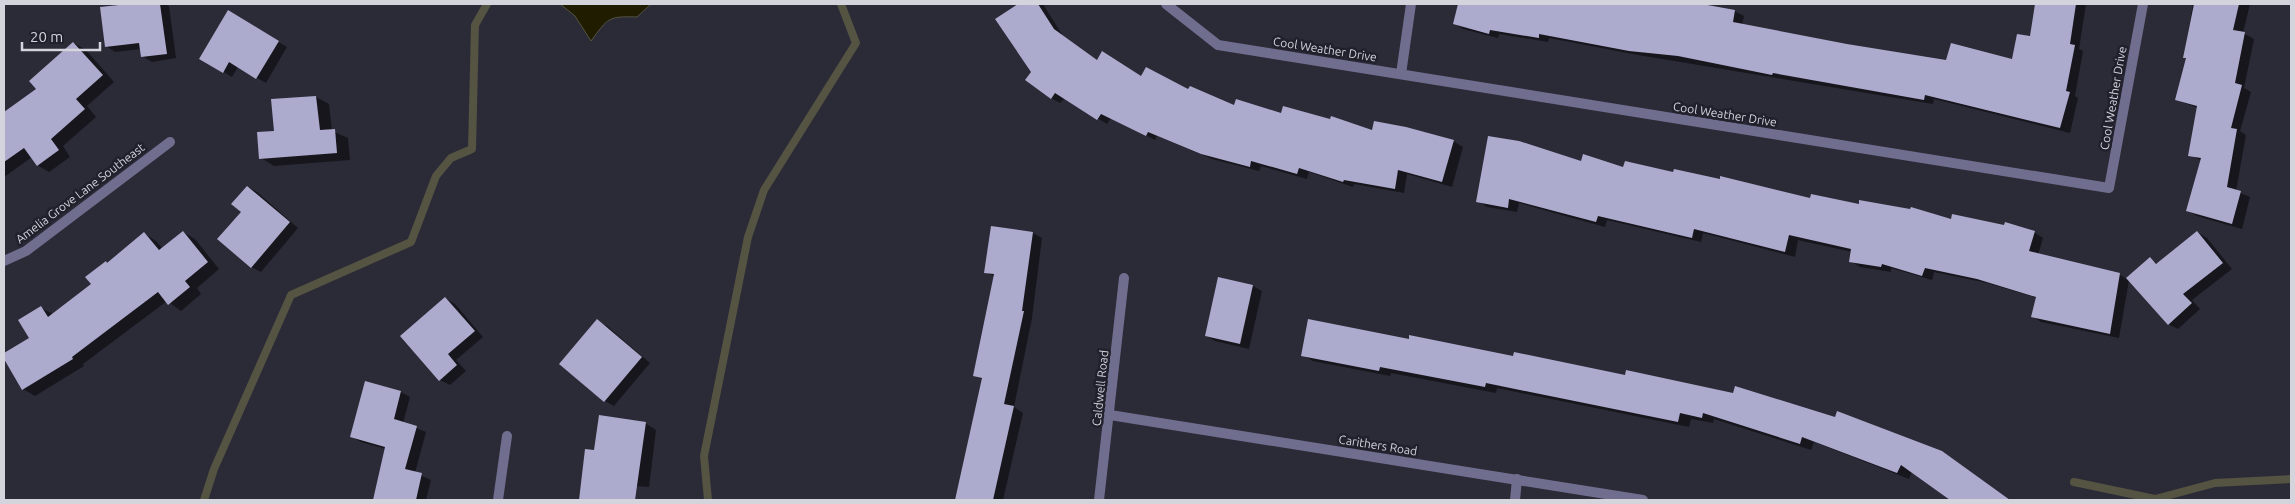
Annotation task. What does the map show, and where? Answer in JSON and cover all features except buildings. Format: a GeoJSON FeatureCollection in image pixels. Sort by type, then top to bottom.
{"type":"FeatureCollection","features":[{"type":"Feature","properties":{"kind":"street","name":"Cool Weather Drive"},"geometry":{"type":"LineString","coordinates":[[1166,4],[1218,45],[2109,188],[2143,4]]}},
{"type":"Feature","properties":{"kind":"street"},"geometry":{"type":"LineString","coordinates":[[1401,74],[1411,4]]}},
{"type":"Feature","properties":{"kind":"street","name":"Amelia Grove Lane Southeast"},"geometry":{"type":"LineString","coordinates":[[4,261],[26,251],[170,142]]}},
{"type":"Feature","properties":{"kind":"street","name":"Caldwell Road"},"geometry":{"type":"LineString","coordinates":[[1099,500],[1124,278]]}},
{"type":"Feature","properties":{"kind":"street","name":"Carithers Road"},"geometry":{"type":"LineString","coordinates":[[1110,415],[1643,500]]}},
{"type":"Feature","properties":{"kind":"street"},"geometry":{"type":"LineString","coordinates":[[498,500],[507,436]]}},
{"type":"Feature","properties":{"kind":"street"},"geometry":{"type":"LineString","coordinates":[[1515,500],[1517,480]]}},
{"type":"Feature","properties":{"kind":"shaded area"},"geometry":{"type":"Polygon","coordinates":[[[560,4],[651,4],[637,17],[614,18],[605,23],[591,41],[575,16],[560,4]]]}},
{"type":"Feature","properties":{"kind":"waterway"},"geometry":{"type":"LineString","coordinates":[[204,500],[214,469],[291,295],[411,242],[436,176],[451,158],[472,149],[475,25],[487,4]]}},
{"type":"Feature","properties":{"kind":"waterway"},"geometry":{"type":"LineString","coordinates":[[708,500],[704,456],[748,237],[764,190],[856,43],[841,4]]}},
{"type":"Feature","properties":{"kind":"waterway"},"geometry":{"type":"LineString","coordinates":[[2074,482],[2155,499],[2215,483],[2291,479]]}}]}
